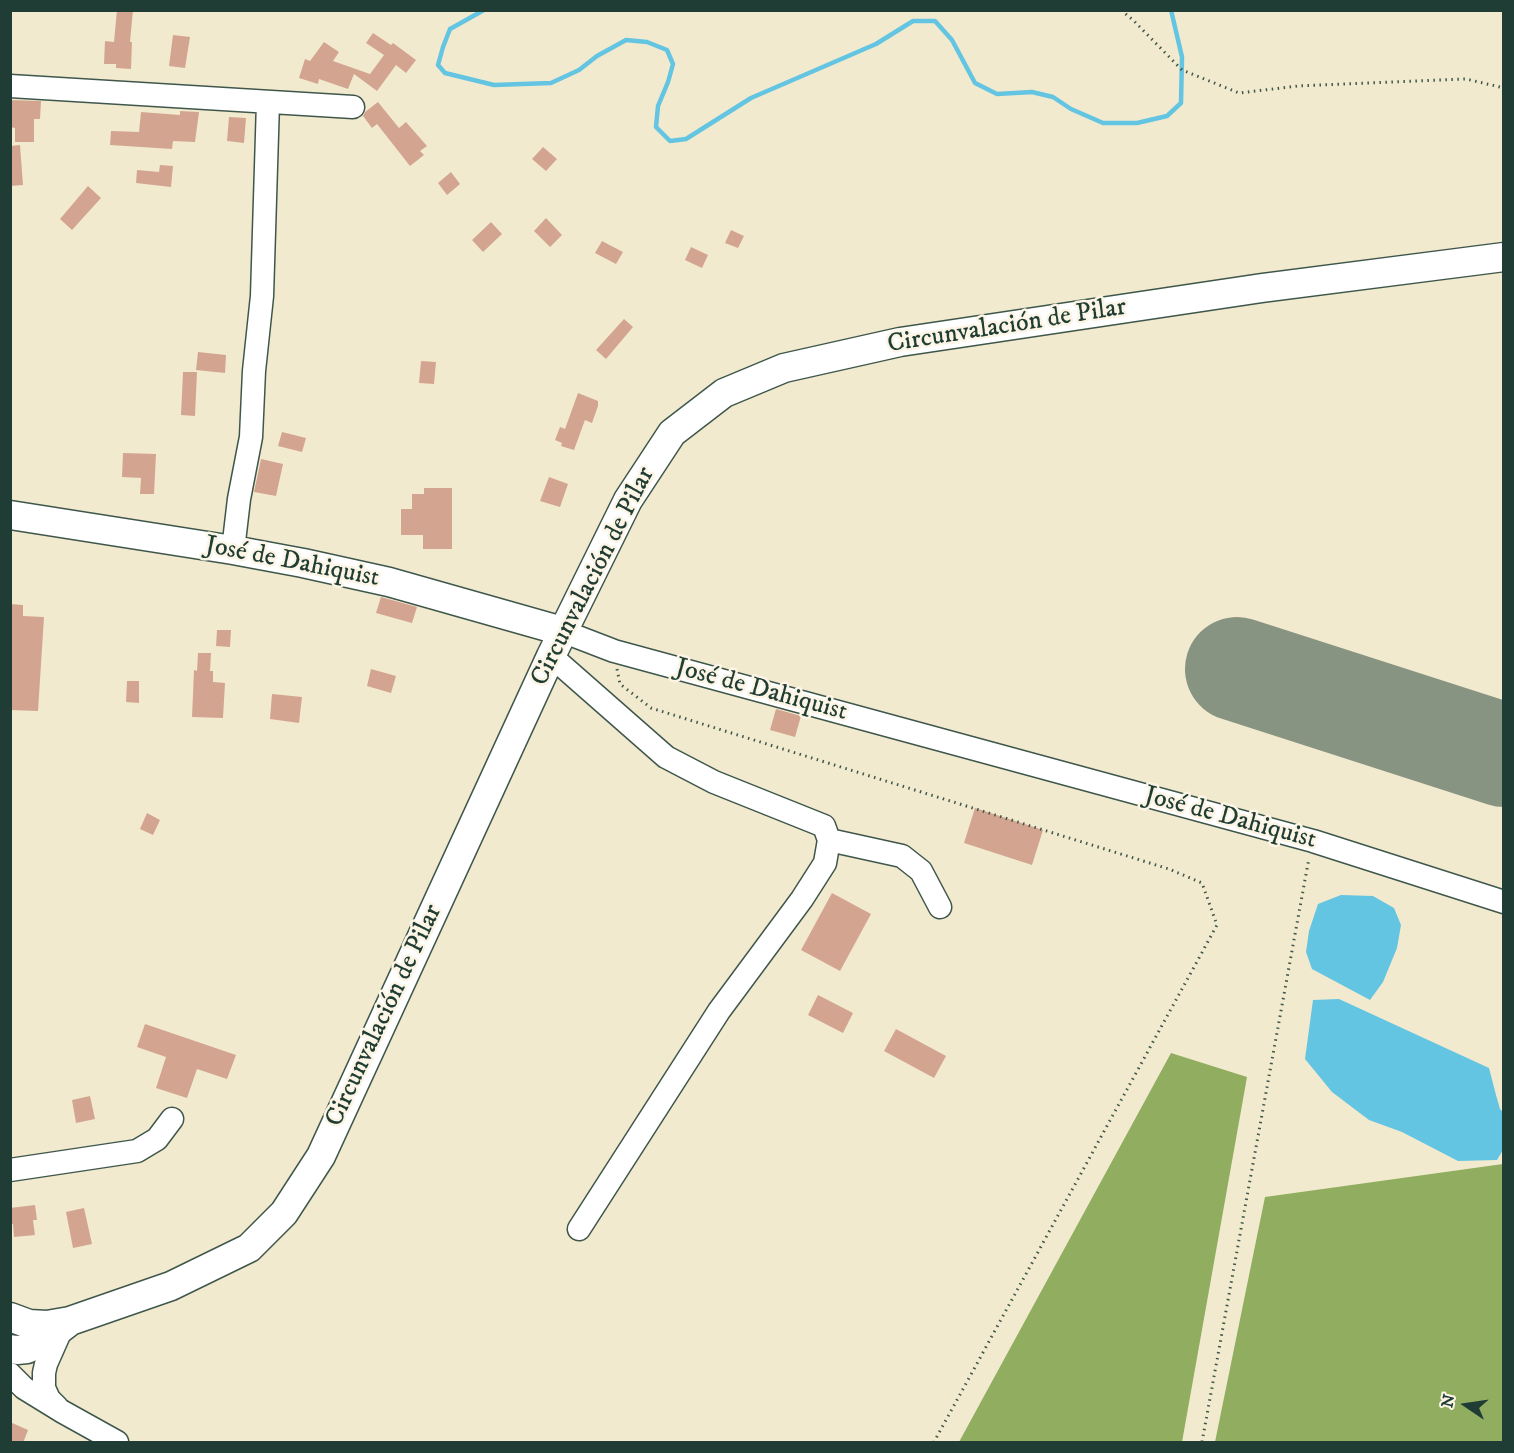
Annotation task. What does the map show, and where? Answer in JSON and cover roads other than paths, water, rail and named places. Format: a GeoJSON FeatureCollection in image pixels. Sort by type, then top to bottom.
{"type":"FeatureCollection","features":[{"type":"Feature","properties":{"kind":"main road","name":"Circunvalación de Pilar"},"geometry":{"type":"LineString","coordinates":[[10,1349],[27,1349],[66,1324],[171,1286],[240,1253],[249,1248],[284,1213],[321,1156],[557,643],[628,500],[672,433],[724,393],[784,368],[912,340],[1262,288],[1503,257]]}},
{"type":"Feature","properties":{"kind":"main road","name":"José de Dahiquist"},"geometry":{"type":"LineString","coordinates":[[10,515],[233,550],[389,582],[557,643]]}},
{"type":"Feature","properties":{"kind":"main road","name":"Circunvalación de Pilar"},"geometry":{"type":"LineString","coordinates":[[10,1317],[29,1324],[66,1324]]}},
{"type":"Feature","properties":{"kind":"street"},"geometry":{"type":"LineString","coordinates":[[10,86],[353,107]]}},
{"type":"Feature","properties":{"kind":"street"},"geometry":{"type":"LineString","coordinates":[[233,550],[251,437],[254,371],[262,296],[268,102]]}},
{"type":"Feature","properties":{"kind":"street"},"geometry":{"type":"LineString","coordinates":[[557,643],[666,757],[714,782],[825,826],[829,840],[825,863],[802,899],[719,1011],[579,1229]]}},
{"type":"Feature","properties":{"kind":"street","name":"José de Dahiquist"},"geometry":{"type":"LineString","coordinates":[[557,643],[614,651],[1313,841],[1503,902]]}},
{"type":"Feature","properties":{"kind":"street"},"geometry":{"type":"LineString","coordinates":[[829,840],[902,856],[921,871],[940,907]]}},
{"type":"Feature","properties":{"kind":"street"},"geometry":{"type":"LineString","coordinates":[[10,1170],[137,1151],[157,1139],[172,1119]]}},
{"type":"Feature","properties":{"kind":"street"},"geometry":{"type":"LineString","coordinates":[[63,1412],[49,1399],[44,1388],[44,1373],[46,1364],[66,1324]]}},
{"type":"Feature","properties":{"kind":"street"},"geometry":{"type":"LineString","coordinates":[[10,1374],[24,1388],[117,1443]]}},
{"type":"Feature","properties":{"kind":"street"},"geometry":{"type":"LineString","coordinates":[[10,1390],[63,1412]]}},
{"type":"Feature","properties":{"kind":"water"},"geometry":{"type":"Polygon","coordinates":[[[1341,895],[1373,896],[1394,908],[1401,925],[1397,948],[1383,982],[1370,1000],[1312,969],[1306,952],[1309,931],[1318,904],[1341,895]]]}},
{"type":"Feature","properties":{"kind":"water"},"geometry":{"type":"Polygon","coordinates":[[[1339,999],[1489,1068],[1500,1109],[1503,1112],[1503,1150],[1497,1160],[1458,1161],[1402,1132],[1369,1120],[1332,1092],[1305,1059],[1313,1000],[1339,999]]]}},
{"type":"Feature","properties":{"kind":"waterway"},"geometry":{"type":"LineString","coordinates":[[484,10],[450,29],[438,65],[445,73],[494,85],[551,83],[579,70],[597,56],[626,40],[647,42],[667,50],[673,64],[658,106],[656,127],[670,141],[686,139],[751,98],[876,44],[913,21],[935,21],[952,40],[975,83],[997,94],[1032,92],[1053,97],[1071,109],[1103,123],[1137,123],[1167,116],[1181,103],[1182,57],[1171,10]]}}]}
